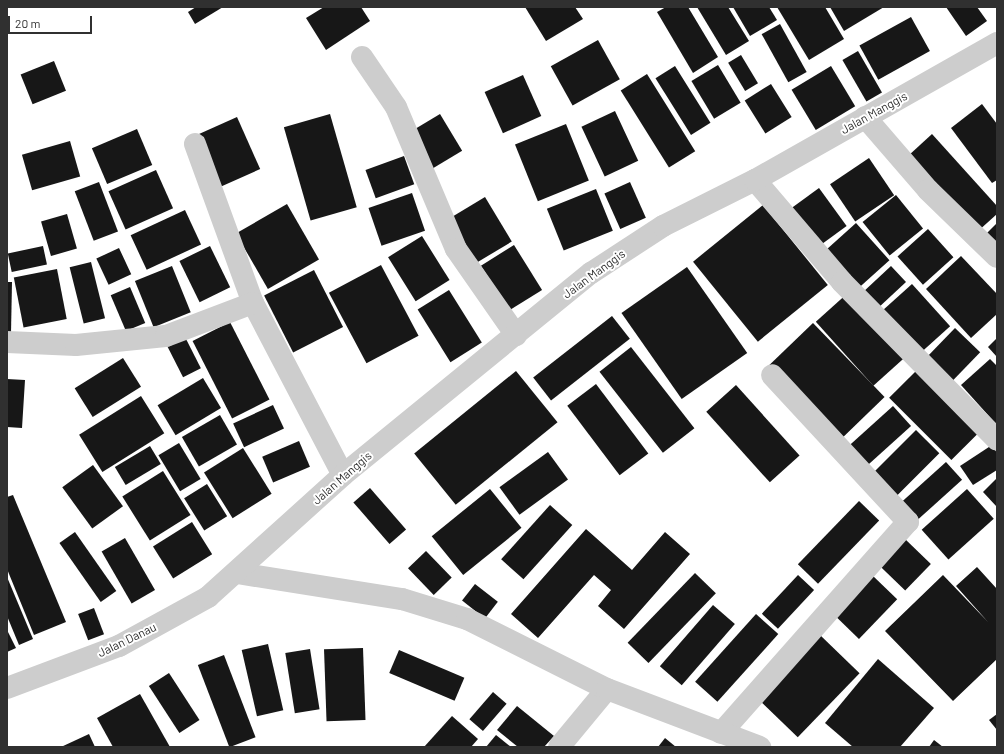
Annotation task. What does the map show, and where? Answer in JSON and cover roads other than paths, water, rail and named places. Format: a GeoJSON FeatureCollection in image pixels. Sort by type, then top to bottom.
{"type":"FeatureCollection","features":[{"type":"Feature","properties":{"kind":"street","name":"Jalan Manggis"},"geometry":{"type":"LineString","coordinates":[[237,573],[343,475],[591,273],[663,226],[755,180],[997,43]]}},
{"type":"Feature","properties":{"kind":"street"},"geometry":{"type":"LineString","coordinates":[[362,57],[396,107],[456,249],[516,335]]}},
{"type":"Feature","properties":{"kind":"street"},"geometry":{"type":"LineString","coordinates":[[866,117],[928,190],[997,257]]}},
{"type":"Feature","properties":{"kind":"street"},"geometry":{"type":"LineString","coordinates":[[195,144],[253,304],[343,475]]}},
{"type":"Feature","properties":{"kind":"street"},"geometry":{"type":"LineString","coordinates":[[755,180],[842,282],[997,440]]}},
{"type":"Feature","properties":{"kind":"street"},"geometry":{"type":"LineString","coordinates":[[7,342],[106,343],[166,336],[253,304]]}},
{"type":"Feature","properties":{"kind":"street"},"geometry":{"type":"LineString","coordinates":[[721,733],[908,522],[772,375]]}},
{"type":"Feature","properties":{"kind":"street"},"geometry":{"type":"LineString","coordinates":[[237,573],[402,599],[467,619],[607,688],[760,747]]}},
{"type":"Feature","properties":{"kind":"street","name":"Jalan Danau"},"geometry":{"type":"LineString","coordinates":[[7,688],[119,646],[208,597],[237,573]]}},
{"type":"Feature","properties":{"kind":"street"},"geometry":{"type":"LineString","coordinates":[[559,747],[607,688]]}}]}
